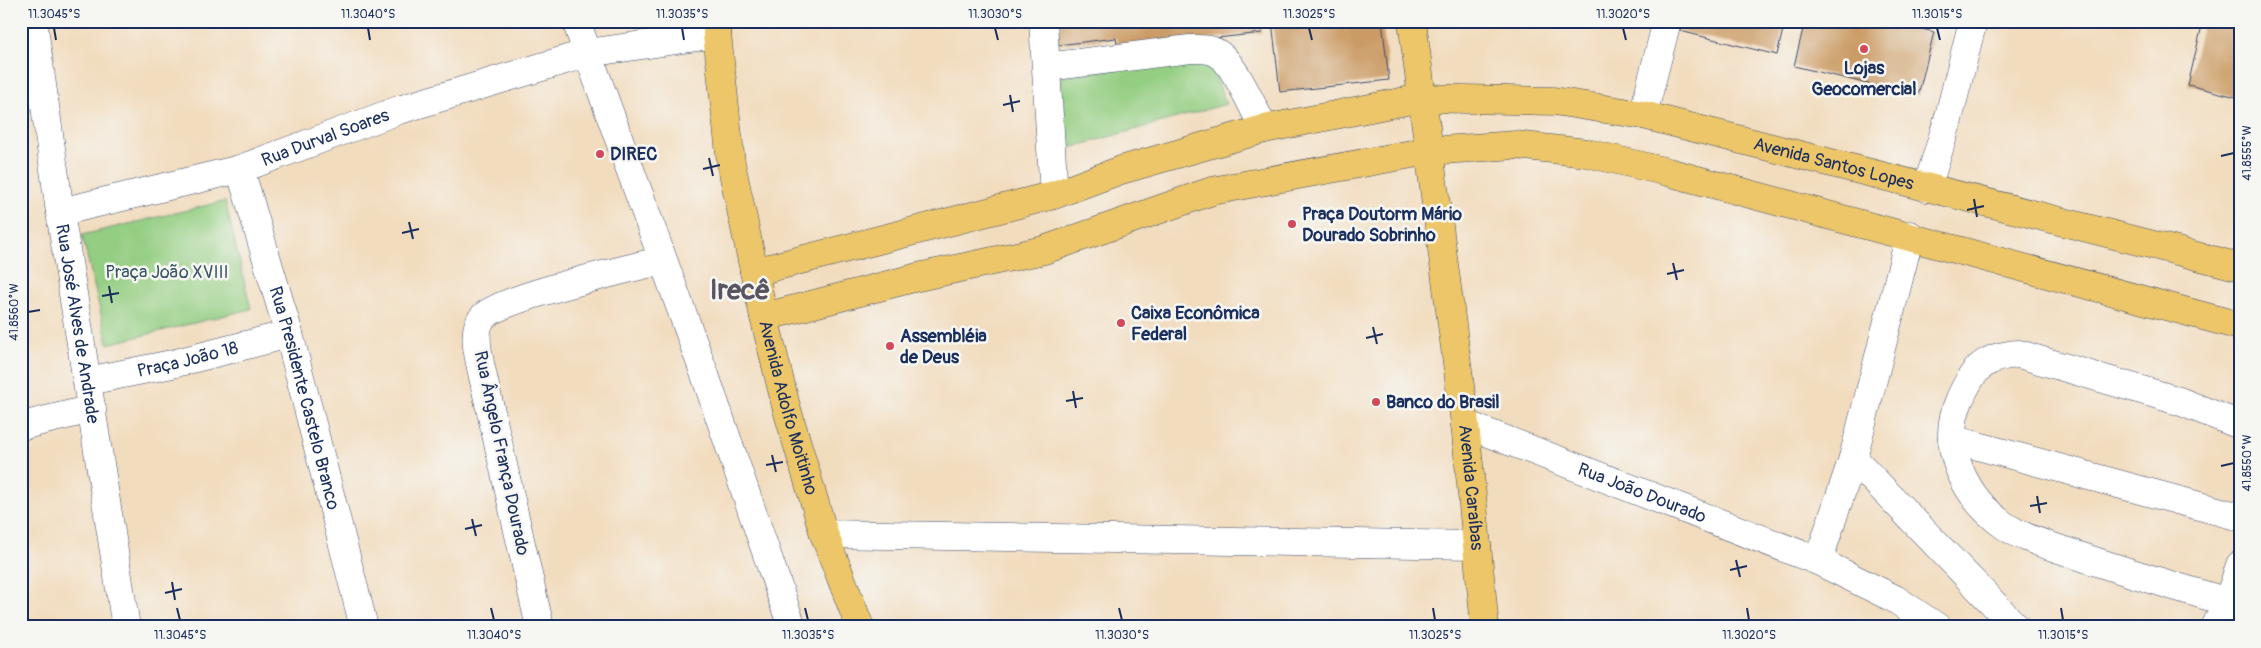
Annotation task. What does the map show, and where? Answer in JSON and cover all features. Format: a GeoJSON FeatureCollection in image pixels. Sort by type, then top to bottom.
{"type":"FeatureCollection","features":[{"type":"Feature","properties":{"kind":"main road","name":"Avenida Caraíbas"},"geometry":{"type":"LineString","coordinates":[[1412,21],[1465,424],[1485,627]]}},
{"type":"Feature","properties":{"kind":"main road","name":"Avenida Adolfo Moitinho"},"geometry":{"type":"LineString","coordinates":[[718,28],[731,163],[764,318],[786,406],[824,534],[860,627]]}},
{"type":"Feature","properties":{"kind":"main road","name":"Avenida Santos Lopes"},"geometry":{"type":"LineString","coordinates":[[754,272],[1054,195],[1121,170],[1264,129],[1421,98],[1554,101],[1643,115],[2240,267]]}},
{"type":"Feature","properties":{"kind":"main road"},"geometry":{"type":"LineString","coordinates":[[764,318],[918,276],[1044,250],[1212,191],[1428,151],[1516,145],[1587,153],[1668,172],[2240,326]]}},
{"type":"Feature","properties":{"kind":"street","name":"Rua José Alves de Andrade"},"geometry":{"type":"LineString","coordinates":[[33,21],[60,212],[126,627]]}},
{"type":"Feature","properties":{"kind":"street"},"geometry":{"type":"LineString","coordinates":[[576,21],[705,375],[792,627]]}},
{"type":"Feature","properties":{"kind":"street"},"geometry":{"type":"LineString","coordinates":[[1043,21],[1054,195]]}},
{"type":"Feature","properties":{"kind":"street"},"geometry":{"type":"LineString","coordinates":[[1643,115],[1667,21]]}},
{"type":"Feature","properties":{"kind":"street"},"geometry":{"type":"LineString","coordinates":[[1927,188],[1948,120],[1973,21]]}},
{"type":"Feature","properties":{"kind":"street","name":"Rua Durval Soares"},"geometry":{"type":"LineString","coordinates":[[60,212],[240,169],[399,110],[588,53],[718,28]]}},
{"type":"Feature","properties":{"kind":"street"},"geometry":{"type":"LineString","coordinates":[[1047,67],[1190,49],[1208,49],[1218,53],[1228,62],[1264,129]]}},
{"type":"Feature","properties":{"kind":"street","name":"Rua Presidente Castelo Branco"},"geometry":{"type":"LineString","coordinates":[[240,169],[288,334],[364,627]]}},
{"type":"Feature","properties":{"kind":"street"},"geometry":{"type":"LineString","coordinates":[[1818,560],[1853,458],[1910,236]]}},
{"type":"Feature","properties":{"kind":"street","name":"Rua Ângelo França Dourado"},"geometry":{"type":"LineString","coordinates":[[540,627],[483,377],[478,343],[478,328],[483,317],[503,305],[550,290],[662,260]]}},
{"type":"Feature","properties":{"kind":"street","name":"Praça João 18"},"geometry":{"type":"LineString","coordinates":[[88,381],[172,364],[288,334]]}},
{"type":"Feature","properties":{"kind":"street"},"geometry":{"type":"LineString","coordinates":[[2228,602],[2092,561],[2026,537],[2005,526],[1980,502],[1964,480],[1953,454],[1953,415],[1968,378],[1985,362],[2007,354],[2019,354],[2178,401],[2240,425]]}},
{"type":"Feature","properties":{"kind":"street"},"geometry":{"type":"LineString","coordinates":[[21,426],[92,409]]}},
{"type":"Feature","properties":{"kind":"street","name":"Rua João Dourado"},"geometry":{"type":"LineString","coordinates":[[1465,424],[1818,560],[1895,599],[1937,627]]}},
{"type":"Feature","properties":{"kind":"street"},"geometry":{"type":"LineString","coordinates":[[1952,439],[2240,517]]}},
{"type":"Feature","properties":{"kind":"street"},"geometry":{"type":"LineString","coordinates":[[1853,458],[2016,627]]}},
{"type":"Feature","properties":{"kind":"street"},"geometry":{"type":"LineString","coordinates":[[824,534],[1031,539],[1477,545]]}},
{"type":"Feature","properties":{"kind":"street"},"geometry":{"type":"LineString","coordinates":[[2215,627],[2228,602],[2240,565]]}},
{"type":"Feature","properties":{"kind":"green space"},"geometry":{"type":"Polygon","coordinates":[[[1209,57],[1226,104],[1066,149],[1060,76],[1209,57]]]}},
{"type":"Feature","properties":{"kind":"green space","name":"Praça João XVIII"},"geometry":{"type":"Polygon","coordinates":[[[225,201],[251,309],[108,344],[82,235],[225,201]]]}},
{"type":"Feature","properties":{"kind":"building"},"geometry":{"type":"Polygon","coordinates":[[[1056,21],[1261,21],[1262,33],[1118,49],[1116,38],[1058,45],[1056,21]]]}},
{"type":"Feature","properties":{"kind":"building"},"geometry":{"type":"Polygon","coordinates":[[[1272,21],[1382,21],[1389,80],[1280,92],[1272,21]]]}},
{"type":"Feature","properties":{"kind":"building"},"geometry":{"type":"Polygon","coordinates":[[[1682,21],[1785,21],[1777,55],[1680,31],[1682,21]]]}},
{"type":"Feature","properties":{"kind":"building","name":"Lojas Geocomercial"},"geometry":{"type":"Polygon","coordinates":[[[1805,21],[1891,21],[1934,32],[1918,96],[1794,66],[1805,21]]]}},
{"type":"Feature","properties":{"kind":"building"},"geometry":{"type":"Polygon","coordinates":[[[2203,21],[2240,21],[2240,98],[2188,85],[2203,21]]]}},
{"type":"Feature","properties":{"kind":"place","name":"Lojas Geocomercial"},"geometry":{"type":"Point","coordinates":[1864,49]}},
{"type":"Feature","properties":{"kind":"place","name":"DIREC"},"geometry":{"type":"Point","coordinates":[600,154]}},
{"type":"Feature","properties":{"kind":"place","name":"Praça Doutorm Mário Dourado Sobrinho"},"geometry":{"type":"Point","coordinates":[1292,224]}},
{"type":"Feature","properties":{"kind":"place","name":"Caixa Econômica Federal"},"geometry":{"type":"Point","coordinates":[1121,323]}},
{"type":"Feature","properties":{"kind":"place","name":"Assembléia de Deus"},"geometry":{"type":"Point","coordinates":[890,346]}},
{"type":"Feature","properties":{"kind":"place","name":"Banco do Brasil"},"geometry":{"type":"Point","coordinates":[1376,402]}},
{"type":"Feature","properties":{"kind":"district","name":"Irecê"},"geometry":{"type":"Point","coordinates":[740,289]}}]}
